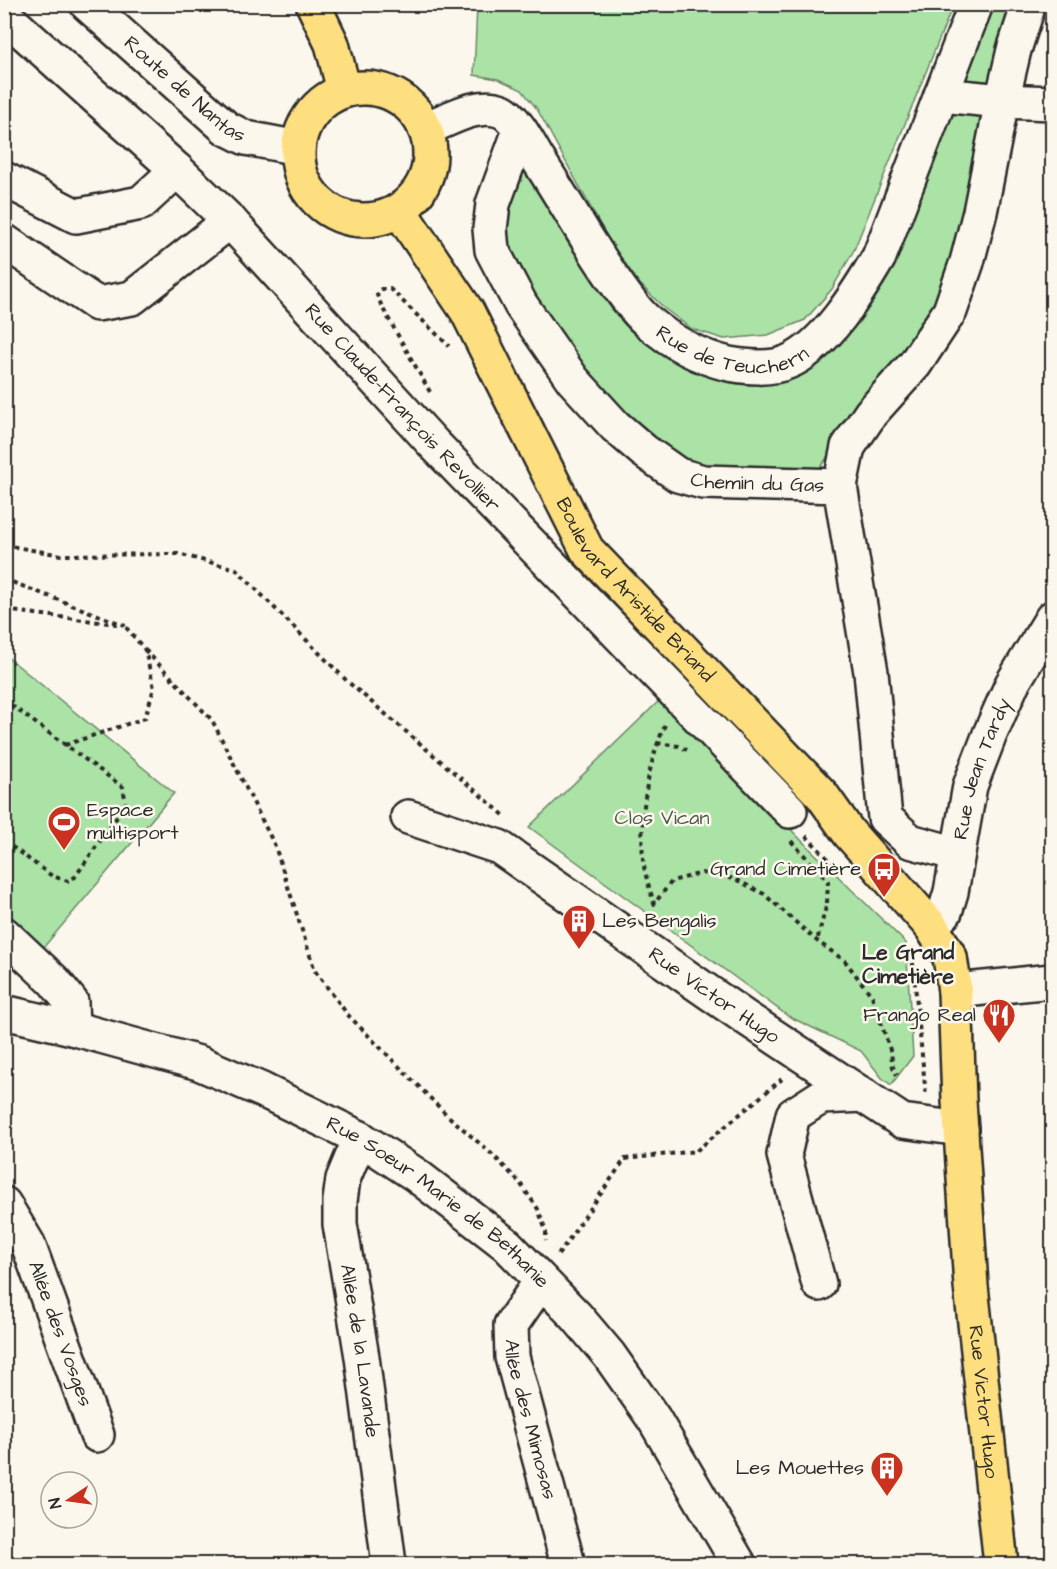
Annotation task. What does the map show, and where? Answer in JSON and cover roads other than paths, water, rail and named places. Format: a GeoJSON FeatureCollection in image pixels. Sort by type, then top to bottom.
{"type":"FeatureCollection","features":[{"type":"Feature","properties":{"kind":"main road"},"geometry":{"type":"LineString","coordinates":[[313,4],[332,44],[344,90]]}},
{"type":"Feature","properties":{"kind":"main road"},"geometry":{"type":"LineString","coordinates":[[364,87],[383,91],[401,99],[415,112],[425,129],[429,147],[429,165],[423,183],[399,210],[380,218],[359,220],[339,215],[321,204],[307,188],[299,169],[298,148],[302,129],[312,112],[326,99],[344,90],[364,87]]}},
{"type":"Feature","properties":{"kind":"main road","name":"Boulevard Aristide Briand"},"geometry":{"type":"LineString","coordinates":[[399,210],[467,311],[587,550],[822,795],[922,938]]}},
{"type":"Feature","properties":{"kind":"main road","name":"Rue Victor Hugo"},"geometry":{"type":"LineString","coordinates":[[922,938],[950,957],[955,992],[971,1286],[1001,1564]]}},
{"type":"Feature","properties":{"kind":"street","name":"Route de Nantas"},"geometry":{"type":"LineString","coordinates":[[87,4],[226,128],[246,138],[298,148]]}},
{"type":"Feature","properties":{"kind":"street","name":"Rue de Teuchern"},"geometry":{"type":"LineString","coordinates":[[425,129],[466,112],[486,107],[504,112],[520,130],[591,246],[645,319],[678,344],[709,360],[745,367],[772,366],[788,362],[820,339],[859,291],[879,257],[976,4]]}},
{"type":"Feature","properties":{"kind":"street"},"geometry":{"type":"LineString","coordinates":[[840,486],[848,447],[872,413],[915,364],[950,311],[967,262],[980,212],[1014,50],[1029,4]]}},
{"type":"Feature","properties":{"kind":"street","name":"Rue Claude-François Revollier"},"geometry":{"type":"LineString","coordinates":[[4,15],[177,170],[230,221],[434,444],[797,823]]}},
{"type":"Feature","properties":{"kind":"street"},"geometry":{"type":"LineString","coordinates":[[941,95],[1053,104]]}},
{"type":"Feature","properties":{"kind":"street","name":"Chemin du Gas"},"geometry":{"type":"LineString","coordinates":[[520,130],[493,204],[490,229],[492,250],[521,305],[573,380],[615,426],[644,451],[678,475],[703,482],[840,486],[872,672],[885,818],[910,841],[957,854]]}},
{"type":"Feature","properties":{"kind":"street"},"geometry":{"type":"LineString","coordinates":[[4,178],[76,216],[141,203],[177,170]]}},
{"type":"Feature","properties":{"kind":"street"},"geometry":{"type":"LineString","coordinates":[[4,241],[97,304],[132,298],[230,221]]}},
{"type":"Feature","properties":{"kind":"street","name":"Rue Jean Tardy"},"geometry":{"type":"LineString","coordinates":[[922,938],[945,912],[951,892],[970,786],[990,734],[1012,684],[1053,618]]}},
{"type":"Feature","properties":{"kind":"street","name":"Rue Victor Hugo"},"geometry":{"type":"LineString","coordinates":[[408,817],[499,847],[806,1059],[902,1121],[961,1129]]}},
{"type":"Feature","properties":{"kind":"street"},"geometry":{"type":"LineString","coordinates":[[4,934],[54,981],[71,1002],[72,1028]]}},
{"type":"Feature","properties":{"kind":"street"},"geometry":{"type":"LineString","coordinates":[[955,992],[1053,981]]}},
{"type":"Feature","properties":{"kind":"street","name":"Rue Soeur Marie de Bethanie"},"geometry":{"type":"LineString","coordinates":[[4,1012],[72,1028],[199,1064],[262,1090],[360,1138],[416,1175],[507,1245],[576,1316],[609,1354],[654,1419],[739,1564]]}},
{"type":"Feature","properties":{"kind":"street"},"geometry":{"type":"LineString","coordinates":[[819,1284],[784,1155],[793,1115],[821,1097],[863,1095]]}},
{"type":"Feature","properties":{"kind":"street","name":"Allée de la Lavande"},"geometry":{"type":"LineString","coordinates":[[360,1138],[343,1179],[340,1224],[362,1356],[389,1564]]}},
{"type":"Feature","properties":{"kind":"street","name":"Allée des Vosges"},"geometry":{"type":"LineString","coordinates":[[4,1204],[28,1244],[97,1435]]}},
{"type":"Feature","properties":{"kind":"street","name":"Allée des Mimosas"},"geometry":{"type":"LineString","coordinates":[[541,1281],[511,1325],[512,1357],[568,1564]]}},
{"type":"Feature","properties":{"kind":"place","name":"Espace multisport"},"geometry":{"type":"Point","coordinates":[64,851]}},
{"type":"Feature","properties":{"kind":"place","name":"Grand Cimetière"},"geometry":{"type":"Point","coordinates":[884,898]}},
{"type":"Feature","properties":{"kind":"place","name":"Les Bengalis"},"geometry":{"type":"Point","coordinates":[579,950]}},
{"type":"Feature","properties":{"kind":"place","name":"Frango Real"},"geometry":{"type":"Point","coordinates":[999,1044]}},
{"type":"Feature","properties":{"kind":"place","name":"Les Mouettes"},"geometry":{"type":"Point","coordinates":[887,1497]}},
{"type":"Feature","properties":{"kind":"district","name":"Le Grand Cimetière"},"geometry":{"type":"Point","coordinates":[908,964]}},
{"type":"Feature","properties":{"kind":"park label","name":"Clos Vican"},"geometry":{"type":"Point","coordinates":[662,818]}}]}
